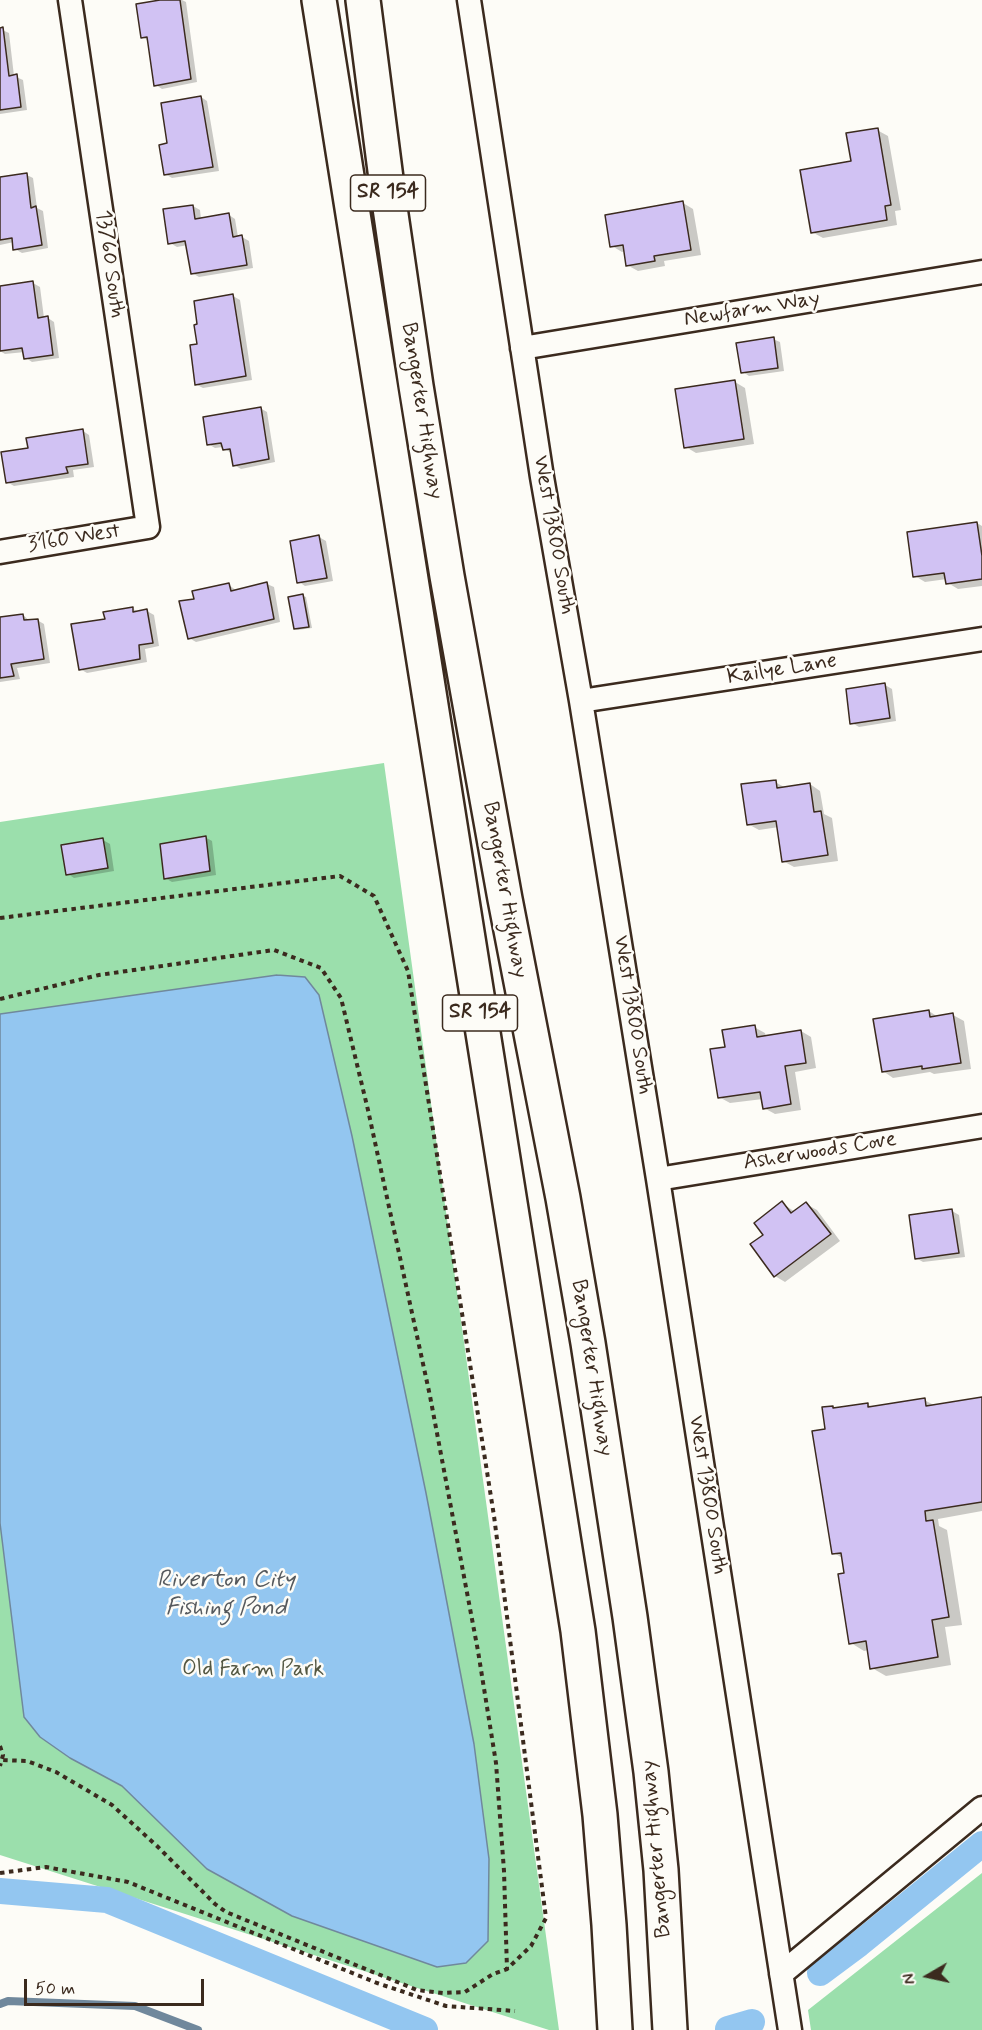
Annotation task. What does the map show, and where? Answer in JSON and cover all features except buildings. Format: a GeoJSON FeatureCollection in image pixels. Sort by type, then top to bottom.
{"type":"FeatureCollection","features":[{"type":"Feature","properties":{"kind":"highway","name":"Bangerter Highway"},"geometry":{"type":"LineString","coordinates":[[319,0],[578,1631],[600,1815],[615,2030]]}},
{"type":"Feature","properties":{"kind":"highway","name":"Bangerter Highway"},"geometry":{"type":"LineString","coordinates":[[363,0],[398,262],[444,554],[505,899],[563,1198],[627,1594],[642,1694],[661,1870],[670,2030]]}},
{"type":"Feature","properties":{"kind":"street","name":"13760 South"},"geometry":{"type":"LineString","coordinates":[[70,0],[148,527]]}},
{"type":"Feature","properties":{"kind":"street","name":"West 13800 South"},"geometry":{"type":"LineString","coordinates":[[469,0],[542,477],[581,701],[658,1179],[790,2030]]}},
{"type":"Feature","properties":{"kind":"street","name":"Newfarm Way"},"geometry":{"type":"LineString","coordinates":[[522,348],[982,272]]}},
{"type":"Feature","properties":{"kind":"street","name":"3160 West"},"geometry":{"type":"LineString","coordinates":[[0,552],[148,527]]}},
{"type":"Feature","properties":{"kind":"street","name":"Kailye Lane"},"geometry":{"type":"LineString","coordinates":[[581,701],[982,639]]}},
{"type":"Feature","properties":{"kind":"street","name":"Asherwoods Cove"},"geometry":{"type":"LineString","coordinates":[[658,1179],[982,1126]]}},
{"type":"Feature","properties":{"kind":"street"},"geometry":{"type":"LineString","coordinates":[[781,1974],[982,1808]]}},
{"type":"Feature","properties":{"kind":"path"},"geometry":{"type":"LineString","coordinates":[[0,918],[340,876],[374,896],[408,971],[494,1515],[546,1918],[531,1947],[507,1969],[493,1974],[465,1992],[443,1993],[417,1990],[226,1912],[112,1805],[56,1772],[27,1761],[3,1760]]}},
{"type":"Feature","properties":{"kind":"path"},"geometry":{"type":"LineString","coordinates":[[0,999],[99,975],[274,950],[321,968],[341,998],[368,1110],[430,1396],[478,1651],[496,1763],[504,1871],[507,1969]]}},
{"type":"Feature","properties":{"kind":"path"},"geometry":{"type":"LineString","coordinates":[[0,1746],[3,1755],[0,1766]]}},
{"type":"Feature","properties":{"kind":"path"},"geometry":{"type":"LineString","coordinates":[[0,1873],[46,1867],[128,1882],[387,1987],[446,2006],[515,2011]]}},
{"type":"Feature","properties":{"kind":"green space","name":"Riverton City Fishing Pond"},"geometry":{"type":"Polygon","coordinates":[[[384,763],[559,2030],[549,2030],[0,1855],[0,822],[384,763]]]}},
{"type":"Feature","properties":{"kind":"green space"},"geometry":{"type":"Polygon","coordinates":[[[982,1873],[982,2030],[811,2030],[808,2010],[982,1873]]]}},
{"type":"Feature","properties":{"kind":"water","name":"Riverton City Fishing Pond"},"geometry":{"type":"Polygon","coordinates":[[[277,975],[305,977],[319,995],[352,1136],[426,1493],[474,1744],[489,1859],[488,1941],[466,1963],[437,1967],[292,1916],[207,1869],[122,1786],[70,1758],[40,1737],[24,1717],[0,1523],[0,1014],[277,975]]]}},
{"type":"Feature","properties":{"kind":"waterway"},"geometry":{"type":"LineString","coordinates":[[820,1973],[982,1844]]}},
{"type":"Feature","properties":{"kind":"waterway"},"geometry":{"type":"LineString","coordinates":[[0,1891],[107,1900],[425,2030]]}},
{"type":"Feature","properties":{"kind":"waterway"},"geometry":{"type":"LineString","coordinates":[[0,2004],[8,2001],[135,2006],[198,2030]]}},
{"type":"Feature","properties":{"kind":"waterway"},"geometry":{"type":"LineString","coordinates":[[728,2029],[752,2022]]}},
{"type":"Feature","properties":{"kind":"park label","name":"Old Farm Park"},"geometry":{"type":"Point","coordinates":[253,1670]}}]}
